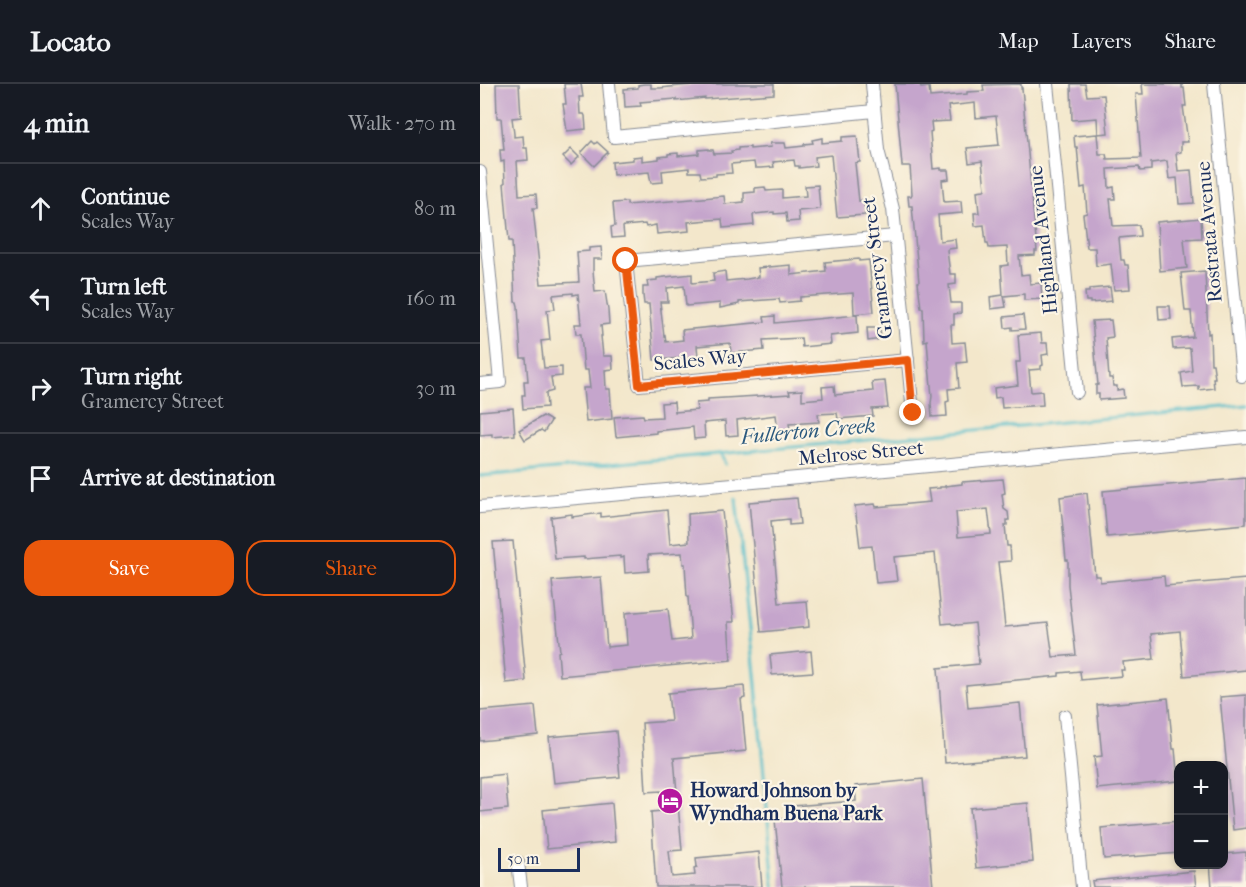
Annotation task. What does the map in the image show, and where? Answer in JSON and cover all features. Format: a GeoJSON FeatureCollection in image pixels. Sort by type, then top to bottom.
{"type":"FeatureCollection","features":[{"type":"Feature","properties":{"kind":"street"},"geometry":{"type":"LineString","coordinates":[[609,84],[614,136],[874,111]]}},
{"type":"Feature","properties":{"kind":"street","name":"Gramercy Street"},"geometry":{"type":"LineString","coordinates":[[872,84],[878,150],[890,194],[913,413]]}},
{"type":"Feature","properties":{"kind":"street","name":"Highland Avenue"},"geometry":{"type":"LineString","coordinates":[[1047,84],[1077,392]]}},
{"type":"Feature","properties":{"kind":"street","name":"Rostrata Avenue"},"geometry":{"type":"LineString","coordinates":[[1214,84],[1242,376]]}},
{"type":"Feature","properties":{"kind":"street"},"geometry":{"type":"LineString","coordinates":[[480,172],[484,253],[500,382],[480,384]]}},
{"type":"Feature","properties":{"kind":"street","name":"Scales Way"},"geometry":{"type":"LineString","coordinates":[[895,236],[626,261],[639,385],[908,360]]}},
{"type":"Feature","properties":{"kind":"street","name":"Melrose Street"},"geometry":{"type":"LineString","coordinates":[[480,507],[1246,437]]}},
{"type":"Feature","properties":{"kind":"street"},"geometry":{"type":"LineString","coordinates":[[1065,716],[1082,887]]}},
{"type":"Feature","properties":{"kind":"street"},"geometry":{"type":"LineString","coordinates":[[518,862],[521,887]]}},
{"type":"Feature","properties":{"kind":"building"},"geometry":{"type":"Polygon","coordinates":[[[496,84],[519,84],[521,117],[512,118],[514,137],[523,136],[528,160],[517,161],[519,195],[536,194],[537,208],[533,208],[541,284],[579,282],[577,252],[601,247],[602,259],[593,259],[593,271],[595,292],[605,291],[608,310],[609,324],[601,325],[601,336],[603,356],[612,356],[613,369],[605,370],[606,389],[610,389],[612,419],[586,422],[583,388],[590,388],[588,370],[584,370],[581,334],[576,334],[575,324],[581,324],[578,294],[573,295],[573,293],[553,295],[555,309],[547,310],[550,340],[541,341],[544,368],[562,367],[562,376],[551,377],[553,391],[546,393],[547,407],[523,409],[524,381],[528,381],[526,358],[521,358],[512,241],[509,241],[504,161],[501,162],[500,150],[504,150],[501,118],[497,118],[496,84]]]}},
{"type":"Feature","properties":{"kind":"building"},"geometry":{"type":"Polygon","coordinates":[[[564,84],[581,84],[583,97],[579,97],[580,114],[585,116],[586,129],[567,131],[563,104],[566,104],[564,84]]]}},
{"type":"Feature","properties":{"kind":"building"},"geometry":{"type":"Polygon","coordinates":[[[651,84],[651,88],[660,88],[690,84],[774,84],[774,94],[640,102],[641,106],[625,107],[624,89],[638,88],[638,85],[651,84]]]}},
{"type":"Feature","properties":{"kind":"building"},"geometry":{"type":"Polygon","coordinates":[[[895,84],[920,84],[921,88],[929,87],[930,97],[984,91],[983,85],[1021,84],[1022,88],[1037,251],[1035,255],[1019,256],[1021,275],[1029,274],[1030,284],[1041,283],[1042,299],[1024,300],[1024,294],[1004,296],[1006,307],[991,309],[990,297],[1003,295],[1001,266],[1008,265],[1007,247],[989,248],[986,243],[984,225],[975,226],[974,213],[979,213],[977,191],[985,189],[982,161],[969,163],[967,148],[999,145],[996,116],[976,118],[975,103],[948,106],[950,121],[931,122],[933,169],[948,170],[949,179],[942,180],[944,202],[961,201],[962,213],[938,215],[940,241],[955,239],[956,248],[947,250],[950,274],[956,274],[956,284],[949,285],[951,303],[961,303],[961,313],[954,314],[954,325],[951,325],[952,343],[965,342],[967,362],[957,363],[959,388],[948,389],[947,416],[932,417],[927,340],[924,341],[923,308],[921,308],[918,282],[912,206],[909,206],[908,196],[912,194],[910,166],[902,166],[895,84]]]}},
{"type":"Feature","properties":{"kind":"building"},"geometry":{"type":"Polygon","coordinates":[[[1071,84],[1085,84],[1087,96],[1104,95],[1108,133],[1098,134],[1097,118],[1072,120],[1071,84]]]}},
{"type":"Feature","properties":{"kind":"building"},"geometry":{"type":"Polygon","coordinates":[[[1142,84],[1182,84],[1184,88],[1186,106],[1183,106],[1188,142],[1181,142],[1181,152],[1176,153],[1178,171],[1191,170],[1194,203],[1179,204],[1177,178],[1169,179],[1167,161],[1151,163],[1151,170],[1140,171],[1139,167],[1108,169],[1109,188],[1114,187],[1115,199],[1110,199],[1113,226],[1139,225],[1140,236],[1119,238],[1121,260],[1128,265],[1130,289],[1114,290],[1111,264],[1096,266],[1095,248],[1087,248],[1083,214],[1087,213],[1085,187],[1081,188],[1074,136],[1097,134],[1099,154],[1106,154],[1107,159],[1141,158],[1136,94],[1143,94],[1142,84]]]}},
{"type":"Feature","properties":{"kind":"building"},"geometry":{"type":"Polygon","coordinates":[[[857,136],[860,162],[855,163],[859,201],[864,200],[865,215],[837,217],[831,155],[815,157],[816,166],[799,168],[795,166],[794,160],[773,162],[774,167],[760,168],[755,168],[754,162],[731,164],[732,173],[716,174],[716,176],[701,177],[700,172],[689,172],[689,168],[662,171],[663,182],[651,183],[649,172],[613,175],[612,162],[633,160],[633,157],[642,156],[642,161],[659,159],[668,154],[678,153],[678,156],[699,154],[699,150],[709,149],[713,150],[714,154],[732,153],[731,151],[738,150],[738,148],[771,147],[770,143],[785,143],[786,148],[804,146],[804,144],[813,143],[812,140],[822,138],[822,143],[842,141],[842,137],[857,136]]]}},
{"type":"Feature","properties":{"kind":"building"},"geometry":{"type":"Polygon","coordinates":[[[592,141],[595,144],[597,142],[608,152],[594,166],[581,153],[592,141]]]}},
{"type":"Feature","properties":{"kind":"building"},"geometry":{"type":"Polygon","coordinates":[[[571,149],[579,157],[571,165],[563,157],[571,149]]]}},
{"type":"Feature","properties":{"kind":"building"},"geometry":{"type":"Polygon","coordinates":[[[818,185],[820,209],[798,211],[799,221],[787,222],[786,213],[774,214],[774,212],[753,215],[754,225],[734,227],[723,228],[722,219],[688,222],[689,231],[657,234],[656,225],[624,226],[624,237],[612,238],[611,227],[615,226],[613,203],[627,202],[627,205],[724,196],[725,204],[744,202],[744,193],[755,192],[755,188],[765,187],[766,191],[782,190],[782,198],[806,196],[805,186],[818,185]]]}},
{"type":"Feature","properties":{"kind":"building"},"geometry":{"type":"Polygon","coordinates":[[[1201,218],[1202,238],[1184,239],[1187,268],[1160,271],[1157,222],[1201,218]]]}},
{"type":"Feature","properties":{"kind":"building"},"geometry":{"type":"Polygon","coordinates":[[[859,259],[859,261],[869,260],[874,312],[854,314],[853,293],[800,297],[800,301],[780,303],[779,299],[739,302],[739,304],[720,308],[720,303],[686,306],[684,286],[667,288],[668,302],[660,302],[666,342],[683,340],[682,330],[765,322],[764,317],[775,316],[775,323],[857,315],[858,333],[830,336],[831,344],[802,347],[801,338],[763,340],[764,350],[731,353],[730,343],[697,346],[698,357],[654,360],[649,304],[644,304],[643,295],[643,287],[648,287],[647,281],[692,274],[692,283],[714,281],[713,273],[725,271],[726,281],[747,279],[759,277],[758,268],[791,265],[791,275],[826,271],[825,262],[859,259]]]}},
{"type":"Feature","properties":{"kind":"building"},"geometry":{"type":"Polygon","coordinates":[[[1205,271],[1208,334],[1210,333],[1211,364],[1213,364],[1215,378],[1213,378],[1214,388],[1199,390],[1199,386],[1183,387],[1181,373],[1192,371],[1190,348],[1173,349],[1172,339],[1193,337],[1191,311],[1185,311],[1181,273],[1205,271]]]}},
{"type":"Feature","properties":{"kind":"building"},"geometry":{"type":"Polygon","coordinates":[[[1110,287],[1112,301],[1090,303],[1086,301],[1085,292],[1089,292],[1089,289],[1110,287]]]}},
{"type":"Feature","properties":{"kind":"building"},"geometry":{"type":"Polygon","coordinates":[[[1158,306],[1170,306],[1171,319],[1159,320],[1158,306]]]}},
{"type":"Feature","properties":{"kind":"building"},"geometry":{"type":"Polygon","coordinates":[[[1023,315],[1025,329],[1005,328],[1004,317],[1023,315]]]}},
{"type":"Feature","properties":{"kind":"building"},"geometry":{"type":"Polygon","coordinates":[[[1111,320],[1113,337],[1106,338],[1109,378],[1112,378],[1113,386],[1117,386],[1117,390],[1123,389],[1124,398],[1099,400],[1099,394],[1096,394],[1096,385],[1098,385],[1092,321],[1111,320]]]}},
{"type":"Feature","properties":{"kind":"building"},"geometry":{"type":"Polygon","coordinates":[[[867,328],[880,328],[881,339],[868,341],[867,328]]]}},
{"type":"Feature","properties":{"kind":"building"},"geometry":{"type":"Polygon","coordinates":[[[1041,333],[1042,343],[1047,343],[1048,354],[1042,355],[1041,369],[1029,370],[1031,392],[1042,391],[1043,405],[1002,408],[1001,397],[995,398],[994,388],[1018,385],[1016,362],[1020,362],[1018,335],[1041,333]]]}},
{"type":"Feature","properties":{"kind":"building"},"geometry":{"type":"Polygon","coordinates":[[[885,381],[888,408],[872,409],[873,416],[838,419],[837,413],[818,414],[819,422],[789,424],[790,430],[778,431],[776,415],[737,420],[738,435],[726,436],[725,421],[704,423],[705,438],[694,439],[693,427],[616,437],[614,417],[643,415],[644,418],[662,417],[661,403],[674,402],[675,412],[697,410],[696,403],[708,402],[708,399],[790,394],[789,391],[802,390],[802,400],[823,398],[822,387],[834,386],[835,395],[873,391],[872,382],[885,381]]]}},
{"type":"Feature","properties":{"kind":"building"},"geometry":{"type":"Polygon","coordinates":[[[513,408],[515,435],[492,437],[492,434],[480,435],[480,411],[513,408]]]}},
{"type":"Feature","properties":{"kind":"building"},"geometry":{"type":"Polygon","coordinates":[[[543,416],[551,421],[544,432],[541,430],[525,440],[519,430],[543,416]]]}},
{"type":"Feature","properties":{"kind":"building"},"geometry":{"type":"Polygon","coordinates":[[[1246,478],[1246,524],[1107,537],[1103,491],[1246,478]]]}},
{"type":"Feature","properties":{"kind":"building"},"geometry":{"type":"Polygon","coordinates":[[[1003,479],[1004,509],[1008,512],[1009,520],[1005,525],[1007,546],[1010,546],[1011,561],[998,562],[1005,627],[1048,623],[1053,657],[1076,655],[1060,497],[1087,493],[1095,576],[1100,576],[1100,582],[1164,576],[1165,586],[1246,579],[1246,670],[1184,676],[1180,631],[1151,634],[1154,659],[1123,662],[1122,676],[1081,680],[1080,671],[1059,673],[1059,676],[966,685],[968,708],[1020,703],[1025,756],[945,763],[938,668],[979,664],[975,623],[942,624],[935,553],[894,557],[897,581],[876,583],[872,546],[860,547],[855,506],[875,504],[876,507],[930,502],[928,489],[962,484],[962,482],[1003,479]],[[988,509],[956,512],[958,537],[991,534],[988,509]]]}},
{"type":"Feature","properties":{"kind":"building"},"geometry":{"type":"Polygon","coordinates":[[[797,498],[800,524],[789,525],[789,519],[771,521],[779,603],[807,601],[809,627],[761,632],[749,502],[797,498]]]}},
{"type":"Feature","properties":{"kind":"building"},"geometry":{"type":"Polygon","coordinates":[[[667,510],[670,544],[689,542],[688,514],[722,511],[734,622],[728,622],[731,660],[560,676],[558,652],[560,651],[552,581],[601,577],[607,647],[627,645],[625,613],[668,609],[672,641],[691,639],[685,564],[683,564],[682,553],[648,555],[649,571],[625,573],[624,557],[620,558],[620,556],[555,559],[551,517],[601,513],[601,517],[667,510]]]}},
{"type":"Feature","properties":{"kind":"building"},"geometry":{"type":"Polygon","coordinates":[[[513,541],[526,681],[506,683],[493,542],[513,541]]]}},
{"type":"Feature","properties":{"kind":"building"},"geometry":{"type":"Polygon","coordinates":[[[811,651],[813,672],[772,675],[770,655],[811,651]]]}},
{"type":"Feature","properties":{"kind":"building"},"geometry":{"type":"Polygon","coordinates":[[[744,686],[745,698],[741,699],[746,751],[674,758],[682,850],[669,851],[672,877],[695,875],[696,858],[759,852],[762,887],[656,887],[651,812],[662,811],[661,791],[646,792],[642,723],[671,721],[668,693],[744,686]]]}},
{"type":"Feature","properties":{"kind":"building"},"geometry":{"type":"Polygon","coordinates":[[[1246,695],[1246,828],[1233,830],[1228,761],[1220,697],[1246,695]]]}},
{"type":"Feature","properties":{"kind":"building"},"geometry":{"type":"Polygon","coordinates":[[[1168,698],[1176,761],[1174,761],[1174,781],[1097,789],[1094,757],[1102,756],[1097,705],[1168,698]]]}},
{"type":"Feature","properties":{"kind":"building"},"geometry":{"type":"Polygon","coordinates":[[[535,706],[538,735],[480,741],[480,711],[535,706]]]}},
{"type":"Feature","properties":{"kind":"building"},"geometry":{"type":"Polygon","coordinates":[[[616,731],[620,777],[554,783],[549,737],[616,731]]]}},
{"type":"Feature","properties":{"kind":"building"},"geometry":{"type":"Polygon","coordinates":[[[505,774],[508,809],[480,812],[480,777],[505,774]]]}},
{"type":"Feature","properties":{"kind":"building"},"geometry":{"type":"Polygon","coordinates":[[[923,779],[933,887],[782,887],[775,820],[794,818],[793,806],[856,801],[855,786],[923,779]]]}},
{"type":"Feature","properties":{"kind":"building"},"geometry":{"type":"Polygon","coordinates":[[[612,803],[615,842],[547,849],[543,810],[612,803]]]}},
{"type":"Feature","properties":{"kind":"building"},"geometry":{"type":"Polygon","coordinates":[[[1028,803],[1033,862],[976,868],[970,808],[1028,803]]]}},
{"type":"Feature","properties":{"kind":"building"},"geometry":{"type":"Polygon","coordinates":[[[1174,821],[1174,853],[1104,859],[1101,828],[1174,821]]]}},
{"type":"Feature","properties":{"kind":"building"},"geometry":{"type":"Polygon","coordinates":[[[1246,852],[1246,887],[1212,887],[1210,869],[1228,869],[1228,854],[1246,852]]]}},
{"type":"Feature","properties":{"kind":"building"},"geometry":{"type":"Polygon","coordinates":[[[1194,871],[1196,887],[1093,887],[1092,881],[1194,871]]]}},
{"type":"Feature","properties":{"kind":"waterway","name":"Fullerton Creek"},"geometry":{"type":"LineString","coordinates":[[480,476],[1246,405]]}},
{"type":"Feature","properties":{"kind":"waterway"},"geometry":{"type":"LineString","coordinates":[[721,454],[725,464]]}},
{"type":"Feature","properties":{"kind":"waterway"},"geometry":{"type":"LineString","coordinates":[[736,498],[774,887]]}},
{"type":"Feature","properties":{"kind":"place","name":"Howard Johnson by Wyndham Buena Park"},"geometry":{"type":"Point","coordinates":[670,801]}},
{"type":"Feature","properties":{"kind":"route"},"geometry":{"type":"LineString","coordinates":[[626,261],[639,385],[908,360],[913,413]]}}]}
